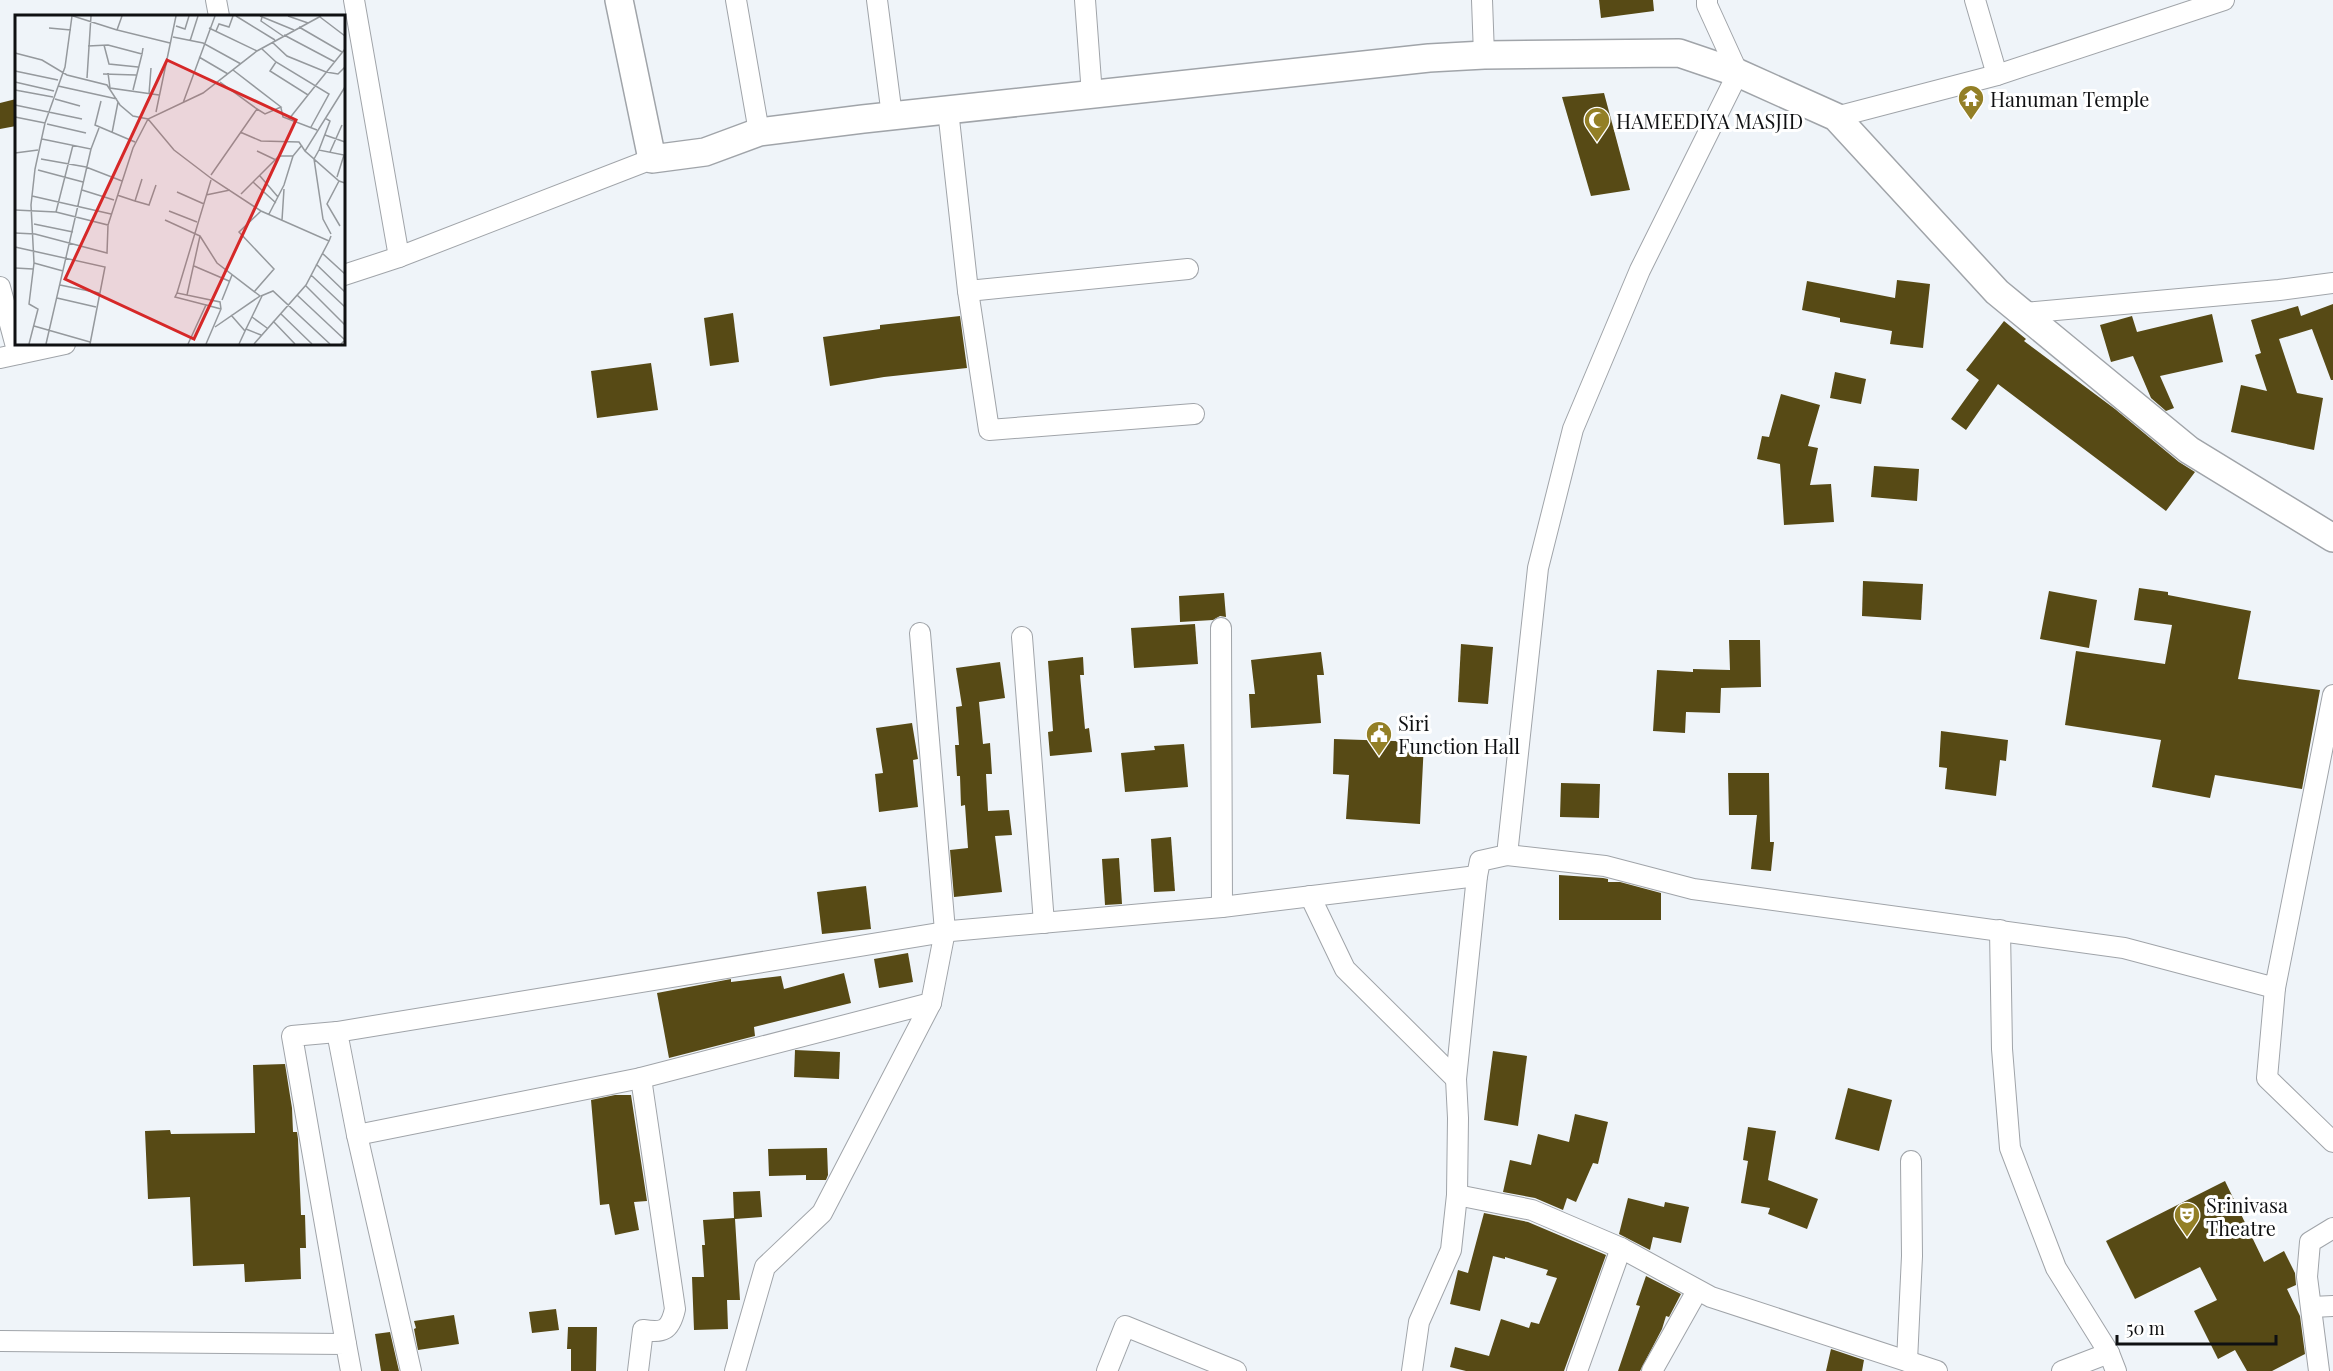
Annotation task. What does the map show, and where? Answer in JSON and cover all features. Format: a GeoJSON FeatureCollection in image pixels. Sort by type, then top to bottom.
{"type":"FeatureCollection","features":[{"type":"Feature","properties":{"kind":"street"},"geometry":{"type":"LineString","coordinates":[[216,0],[219,15]]}},
{"type":"Feature","properties":{"kind":"street"},"geometry":{"type":"LineString","coordinates":[[354,0],[399,257]]}},
{"type":"Feature","properties":{"kind":"street"},"geometry":{"type":"LineString","coordinates":[[619,0],[652,159]]}},
{"type":"Feature","properties":{"kind":"street"},"geometry":{"type":"LineString","coordinates":[[736,0],[759,132]]}},
{"type":"Feature","properties":{"kind":"street"},"geometry":{"type":"LineString","coordinates":[[877,0],[892,116]]}},
{"type":"Feature","properties":{"kind":"street"},"geometry":{"type":"LineString","coordinates":[[1085,0],[1092,95]]}},
{"type":"Feature","properties":{"kind":"street"},"geometry":{"type":"LineString","coordinates":[[1482,0],[1484,55]]}},
{"type":"Feature","properties":{"kind":"street"},"geometry":{"type":"LineString","coordinates":[[1707,0],[1707,5],[1738,73]]}},
{"type":"Feature","properties":{"kind":"street"},"geometry":{"type":"LineString","coordinates":[[1974,0],[1997,75]]}},
{"type":"Feature","properties":{"kind":"street"},"geometry":{"type":"LineString","coordinates":[[1836,117],[1997,75],[2224,0]]}},
{"type":"Feature","properties":{"kind":"street"},"geometry":{"type":"LineString","coordinates":[[345,275],[399,257],[652,159],[705,152],[759,132],[1429,58],[1484,55],[1679,53],[1738,73],[1836,117],[1997,292],[2189,450],[2333,538]]}},
{"type":"Feature","properties":{"kind":"street"},"geometry":{"type":"LineString","coordinates":[[1507,855],[1538,568],[1573,429],[1640,270],[1738,73]]}},
{"type":"Feature","properties":{"kind":"street"},"geometry":{"type":"LineString","coordinates":[[948,110],[968,291],[989,430],[1194,414]]}},
{"type":"Feature","properties":{"kind":"street"},"geometry":{"type":"LineString","coordinates":[[968,291],[1188,269]]}},
{"type":"Feature","properties":{"kind":"street"},"geometry":{"type":"LineString","coordinates":[[2023,313],[2333,283]]}},
{"type":"Feature","properties":{"kind":"street"},"geometry":{"type":"LineString","coordinates":[[0,287],[9,356],[60,345]]}},
{"type":"Feature","properties":{"kind":"street"},"geometry":{"type":"LineString","coordinates":[[1221,628],[1222,907]]}},
{"type":"Feature","properties":{"kind":"street"},"geometry":{"type":"LineString","coordinates":[[735,1371],[765,1267],[822,1213],[931,1003],[945,932],[920,633]]}},
{"type":"Feature","properties":{"kind":"street"},"geometry":{"type":"LineString","coordinates":[[1022,637],[1044,922]]}},
{"type":"Feature","properties":{"kind":"street"},"geometry":{"type":"LineString","coordinates":[[2333,695],[2275,988],[2266,1078],[2333,1142]]}},
{"type":"Feature","properties":{"kind":"street"},"geometry":{"type":"LineString","coordinates":[[1412,1371],[1419,1322],[1451,1250],[1457,1195],[1456,1079],[1480,861],[1507,855],[1605,866],[1692,889],[2124,948],[2275,988]]}},
{"type":"Feature","properties":{"kind":"street"},"geometry":{"type":"LineString","coordinates":[[351,1371],[292,1036],[337,1032],[945,932],[1222,907],[1477,876]]}},
{"type":"Feature","properties":{"kind":"street"},"geometry":{"type":"LineString","coordinates":[[1310,896],[1345,969],[1456,1079]]}},
{"type":"Feature","properties":{"kind":"street"},"geometry":{"type":"LineString","coordinates":[[2000,930],[2002,1049],[2010,1148],[2056,1268],[2113,1362],[2062,1371]]}},
{"type":"Feature","properties":{"kind":"street"},"geometry":{"type":"LineString","coordinates":[[357,1136],[641,1078],[931,1003]]}},
{"type":"Feature","properties":{"kind":"street"},"geometry":{"type":"LineString","coordinates":[[337,1032],[357,1136],[411,1371]]}},
{"type":"Feature","properties":{"kind":"street"},"geometry":{"type":"LineString","coordinates":[[638,1371],[643,1330],[659,1332],[667,1328],[675,1309],[641,1078]]}},
{"type":"Feature","properties":{"kind":"street"},"geometry":{"type":"LineString","coordinates":[[1907,1361],[1911,1256],[1911,1161]]}},
{"type":"Feature","properties":{"kind":"street"},"geometry":{"type":"LineString","coordinates":[[1457,1195],[1532,1209],[1621,1248],[1711,1297],[1937,1371]]}},
{"type":"Feature","properties":{"kind":"street"},"geometry":{"type":"LineString","coordinates":[[2319,1371],[2307,1277],[2310,1242],[2333,1227]]}},
{"type":"Feature","properties":{"kind":"street"},"geometry":{"type":"LineString","coordinates":[[1577,1371],[1621,1248]]}},
{"type":"Feature","properties":{"kind":"street"},"geometry":{"type":"LineString","coordinates":[[1652,1371],[1697,1291]]}},
{"type":"Feature","properties":{"kind":"street"},"geometry":{"type":"LineString","coordinates":[[2312,1306],[2333,1306]]}},
{"type":"Feature","properties":{"kind":"street"},"geometry":{"type":"LineString","coordinates":[[1107,1371],[1125,1326],[1236,1371]]}},
{"type":"Feature","properties":{"kind":"street"},"geometry":{"type":"LineString","coordinates":[[0,1341],[346,1344]]}},
{"type":"Feature","properties":{"kind":"building"},"geometry":{"type":"Polygon","coordinates":[[[1599,0],[1653,0],[1654,11],[1601,18],[1599,0]]]}},
{"type":"Feature","properties":{"kind":"building","name":"HAMEEDIYA MASJID"},"geometry":{"type":"Polygon","coordinates":[[[1604,93],[1630,190],[1591,196],[1562,97],[1604,93]]]}},
{"type":"Feature","properties":{"kind":"building"},"geometry":{"type":"Polygon","coordinates":[[[15,99],[15,126],[0,129],[0,103],[15,99]]]}},
{"type":"Feature","properties":{"kind":"building"},"geometry":{"type":"Polygon","coordinates":[[[1897,280],[1930,284],[1923,348],[1890,344],[1892,331],[1840,322],[1840,318],[1802,310],[1807,281],[1895,298],[1897,280]]]}},
{"type":"Feature","properties":{"kind":"building"},"geometry":{"type":"Polygon","coordinates":[[[2333,304],[2333,380],[2331,380],[2312,329],[2279,339],[2297,393],[2323,398],[2314,450],[2231,432],[2241,385],[2267,391],[2255,355],[2261,353],[2251,320],[2298,306],[2301,316],[2333,304]]]}},
{"type":"Feature","properties":{"kind":"building"},"geometry":{"type":"Polygon","coordinates":[[[733,313],[739,362],[710,366],[704,318],[733,313]]]}},
{"type":"Feature","properties":{"kind":"building"},"geometry":{"type":"Polygon","coordinates":[[[2212,314],[2223,362],[2160,376],[2174,408],[2166,411],[2151,398],[2133,356],[2111,362],[2100,325],[2132,316],[2137,332],[2212,314]]]}},
{"type":"Feature","properties":{"kind":"building"},"geometry":{"type":"Polygon","coordinates":[[[960,316],[967,368],[884,377],[830,386],[823,337],[880,329],[880,325],[960,316]]]}},
{"type":"Feature","properties":{"kind":"building"},"geometry":{"type":"Polygon","coordinates":[[[2004,321],[2026,339],[2024,341],[2195,472],[2166,511],[1998,384],[1966,430],[1951,419],[1979,380],[1966,370],[2004,321]]]}},
{"type":"Feature","properties":{"kind":"building"},"geometry":{"type":"Polygon","coordinates":[[[651,363],[658,410],[597,418],[591,371],[651,363]]]}},
{"type":"Feature","properties":{"kind":"building"},"geometry":{"type":"Polygon","coordinates":[[[1835,372],[1866,379],[1861,404],[1830,398],[1835,372]]]}},
{"type":"Feature","properties":{"kind":"building"},"geometry":{"type":"Polygon","coordinates":[[[1781,394],[1820,405],[1808,446],[1818,448],[1810,485],[1831,484],[1834,522],[1784,525],[1780,464],[1757,459],[1762,436],[1769,437],[1781,394]]]}},
{"type":"Feature","properties":{"kind":"building"},"geometry":{"type":"Polygon","coordinates":[[[1874,466],[1919,469],[1917,501],[1871,497],[1874,466]]]}},
{"type":"Feature","properties":{"kind":"building"},"geometry":{"type":"Polygon","coordinates":[[[1863,581],[1923,584],[1921,620],[1862,616],[1863,581]]]}},
{"type":"Feature","properties":{"kind":"building"},"geometry":{"type":"Polygon","coordinates":[[[2139,588],[2168,592],[2168,595],[2251,611],[2238,679],[2320,690],[2302,789],[2215,775],[2210,798],[2152,787],[2161,740],[2065,725],[2076,651],[2165,664],[2172,625],[2134,620],[2139,588]]]}},
{"type":"Feature","properties":{"kind":"building"},"geometry":{"type":"Polygon","coordinates":[[[2049,591],[2097,600],[2089,648],[2040,639],[2049,591]]]}},
{"type":"Feature","properties":{"kind":"building"},"geometry":{"type":"Polygon","coordinates":[[[1224,593],[1226,617],[1180,622],[1179,596],[1224,593]]]}},
{"type":"Feature","properties":{"kind":"building"},"geometry":{"type":"Polygon","coordinates":[[[1195,624],[1198,664],[1134,668],[1131,628],[1195,624]]]}},
{"type":"Feature","properties":{"kind":"building"},"geometry":{"type":"Polygon","coordinates":[[[1729,640],[1760,640],[1761,687],[1721,688],[1720,713],[1686,712],[1685,733],[1653,731],[1657,670],[1693,672],[1693,669],[1730,670],[1729,640]]]}},
{"type":"Feature","properties":{"kind":"building"},"geometry":{"type":"Polygon","coordinates":[[[1461,644],[1493,647],[1488,704],[1458,702],[1461,644]]]}},
{"type":"Feature","properties":{"kind":"building"},"geometry":{"type":"Polygon","coordinates":[[[1321,652],[1324,675],[1317,675],[1321,723],[1251,728],[1249,694],[1255,694],[1251,660],[1321,652]]]}},
{"type":"Feature","properties":{"kind":"building"},"geometry":{"type":"Polygon","coordinates":[[[1083,657],[1084,675],[1080,675],[1085,729],[1089,728],[1092,752],[1050,756],[1048,732],[1053,731],[1048,661],[1083,657]]]}},
{"type":"Feature","properties":{"kind":"building"},"geometry":{"type":"Polygon","coordinates":[[[1000,662],[1005,698],[979,702],[983,744],[990,743],[992,774],[986,774],[988,811],[1009,810],[1012,835],[995,836],[1002,892],[954,897],[950,850],[968,848],[965,805],[961,806],[960,776],[957,776],[955,745],[959,745],[956,707],[962,706],[956,668],[1000,662]]]}},
{"type":"Feature","properties":{"kind":"building"},"geometry":{"type":"Polygon","coordinates":[[[912,723],[918,759],[913,760],[918,807],[879,812],[875,774],[883,773],[876,728],[912,723]]]}},
{"type":"Feature","properties":{"kind":"building"},"geometry":{"type":"Polygon","coordinates":[[[1941,731],[2008,740],[2006,761],[2000,760],[1996,796],[1945,789],[1947,768],[1939,767],[1941,731]]]}},
{"type":"Feature","properties":{"kind":"building"},"geometry":{"type":"Polygon","coordinates":[[[1334,739],[1424,742],[1420,824],[1346,819],[1349,775],[1333,774],[1334,739]]]}},
{"type":"Feature","properties":{"kind":"building"},"geometry":{"type":"Polygon","coordinates":[[[1184,744],[1188,787],[1125,792],[1121,753],[1155,750],[1154,746],[1184,744]]]}},
{"type":"Feature","properties":{"kind":"building"},"geometry":{"type":"Polygon","coordinates":[[[1728,773],[1769,773],[1770,842],[1774,842],[1771,871],[1751,869],[1757,815],[1729,815],[1728,773]]]}},
{"type":"Feature","properties":{"kind":"building"},"geometry":{"type":"Polygon","coordinates":[[[1561,783],[1600,784],[1599,818],[1560,817],[1561,783]]]}},
{"type":"Feature","properties":{"kind":"building"},"geometry":{"type":"Polygon","coordinates":[[[1171,837],[1175,891],[1154,892],[1151,839],[1171,837]]]}},
{"type":"Feature","properties":{"kind":"building"},"geometry":{"type":"Polygon","coordinates":[[[1119,858],[1122,904],[1105,905],[1102,859],[1119,858]]]}},
{"type":"Feature","properties":{"kind":"building"},"geometry":{"type":"Polygon","coordinates":[[[1559,875],[1603,878],[1608,879],[1608,882],[1620,882],[1661,893],[1661,920],[1559,920],[1559,875]]]}},
{"type":"Feature","properties":{"kind":"building"},"geometry":{"type":"Polygon","coordinates":[[[866,886],[871,929],[822,934],[817,892],[866,886]]]}},
{"type":"Feature","properties":{"kind":"building"},"geometry":{"type":"Polygon","coordinates":[[[908,953],[913,982],[879,988],[874,959],[908,953]]]}},
{"type":"Feature","properties":{"kind":"building"},"geometry":{"type":"Polygon","coordinates":[[[844,973],[851,1003],[754,1027],[755,1036],[669,1058],[657,993],[731,979],[731,982],[781,976],[784,989],[844,973]]]}},
{"type":"Feature","properties":{"kind":"building"},"geometry":{"type":"Polygon","coordinates":[[[795,1050],[840,1052],[839,1079],[794,1077],[795,1050]]]}},
{"type":"Feature","properties":{"kind":"building"},"geometry":{"type":"Polygon","coordinates":[[[1493,1051],[1527,1056],[1518,1126],[1484,1120],[1493,1051]]]}},
{"type":"Feature","properties":{"kind":"building"},"geometry":{"type":"Polygon","coordinates":[[[285,1064],[292,1108],[293,1132],[297,1132],[298,1139],[301,1215],[305,1215],[306,1248],[300,1248],[301,1279],[245,1282],[244,1264],[193,1266],[190,1197],[148,1199],[145,1131],[170,1130],[171,1134],[255,1133],[253,1065],[285,1064]]]}},
{"type":"Feature","properties":{"kind":"building"},"geometry":{"type":"Polygon","coordinates":[[[1848,1088],[1892,1100],[1879,1151],[1835,1139],[1848,1088]]]}},
{"type":"Feature","properties":{"kind":"building"},"geometry":{"type":"Polygon","coordinates":[[[615,1095],[631,1095],[647,1201],[634,1202],[639,1230],[615,1235],[609,1204],[600,1205],[591,1100],[615,1095]]]}},
{"type":"Feature","properties":{"kind":"building"},"geometry":{"type":"Polygon","coordinates":[[[1575,1114],[1608,1122],[1598,1164],[1593,1163],[1576,1202],[1567,1198],[1563,1210],[1535,1198],[1503,1192],[1510,1160],[1531,1165],[1538,1134],[1569,1142],[1575,1114]]]}},
{"type":"Feature","properties":{"kind":"building"},"geometry":{"type":"Polygon","coordinates":[[[1748,1127],[1776,1131],[1768,1180],[1818,1199],[1807,1229],[1768,1214],[1770,1208],[1741,1203],[1748,1161],[1743,1160],[1748,1127]]]}},
{"type":"Feature","properties":{"kind":"building"},"geometry":{"type":"Polygon","coordinates":[[[827,1148],[828,1175],[826,1180],[806,1180],[806,1175],[769,1176],[768,1149],[827,1148]]]}},
{"type":"Feature","properties":{"kind":"building"},"geometry":{"type":"Polygon","coordinates":[[[2225,1181],[2264,1262],[2284,1251],[2295,1273],[2296,1285],[2287,1289],[2300,1316],[2305,1354],[2272,1371],[2247,1371],[2235,1350],[2218,1359],[2194,1311],[2217,1300],[2200,1267],[2135,1299],[2106,1241],[2225,1181]]]}},
{"type":"Feature","properties":{"kind":"building"},"geometry":{"type":"Polygon","coordinates":[[[760,1191],[762,1217],[735,1219],[740,1300],[727,1300],[728,1329],[694,1330],[692,1277],[704,1277],[703,1220],[734,1218],[733,1192],[760,1191]]]}},
{"type":"Feature","properties":{"kind":"building"},"geometry":{"type":"Polygon","coordinates":[[[1628,1198],[1664,1207],[1665,1202],[1689,1207],[1681,1243],[1653,1237],[1650,1250],[1619,1234],[1628,1198]]]}},
{"type":"Feature","properties":{"kind":"building"},"geometry":{"type":"Polygon","coordinates":[[[1484,1213],[1528,1222],[1606,1255],[1564,1371],[1466,1371],[1450,1367],[1455,1347],[1489,1356],[1501,1319],[1529,1328],[1531,1322],[1539,1324],[1557,1278],[1546,1275],[1548,1270],[1505,1257],[1505,1259],[1493,1256],[1480,1311],[1450,1304],[1458,1270],[1468,1273],[1484,1213]]]}},
{"type":"Feature","properties":{"kind":"building"},"geometry":{"type":"Polygon","coordinates":[[[1646,1276],[1681,1294],[1669,1317],[1666,1316],[1662,1329],[1640,1371],[1618,1371],[1640,1306],[1636,1305],[1646,1276]]]}},
{"type":"Feature","properties":{"kind":"building"},"geometry":{"type":"Polygon","coordinates":[[[556,1309],[559,1330],[532,1333],[529,1312],[556,1309]]]}},
{"type":"Feature","properties":{"kind":"building"},"geometry":{"type":"Polygon","coordinates":[[[454,1315],[459,1344],[418,1350],[414,1321],[454,1315]]]}},
{"type":"Feature","properties":{"kind":"building"},"geometry":{"type":"Polygon","coordinates":[[[568,1327],[597,1327],[596,1371],[571,1371],[571,1349],[567,1349],[568,1327]]]}},
{"type":"Feature","properties":{"kind":"building"},"geometry":{"type":"Polygon","coordinates":[[[390,1332],[399,1371],[381,1371],[375,1334],[390,1332]]]}},
{"type":"Feature","properties":{"kind":"building"},"geometry":{"type":"Polygon","coordinates":[[[1831,1349],[1864,1360],[1862,1371],[1826,1371],[1831,1349]]]}},
{"type":"Feature","properties":{"kind":"place","name":"Hanuman Temple"},"geometry":{"type":"Point","coordinates":[1971,121]}},
{"type":"Feature","properties":{"kind":"place","name":"HAMEEDIYA MASJID"},"geometry":{"type":"Point","coordinates":[1597,143]}},
{"type":"Feature","properties":{"kind":"place","name":"Siri Function Hall"},"geometry":{"type":"Point","coordinates":[1379,757]}},
{"type":"Feature","properties":{"kind":"place","name":"Srinivasa Theatre"},"geometry":{"type":"Point","coordinates":[2187,1238]}}]}
